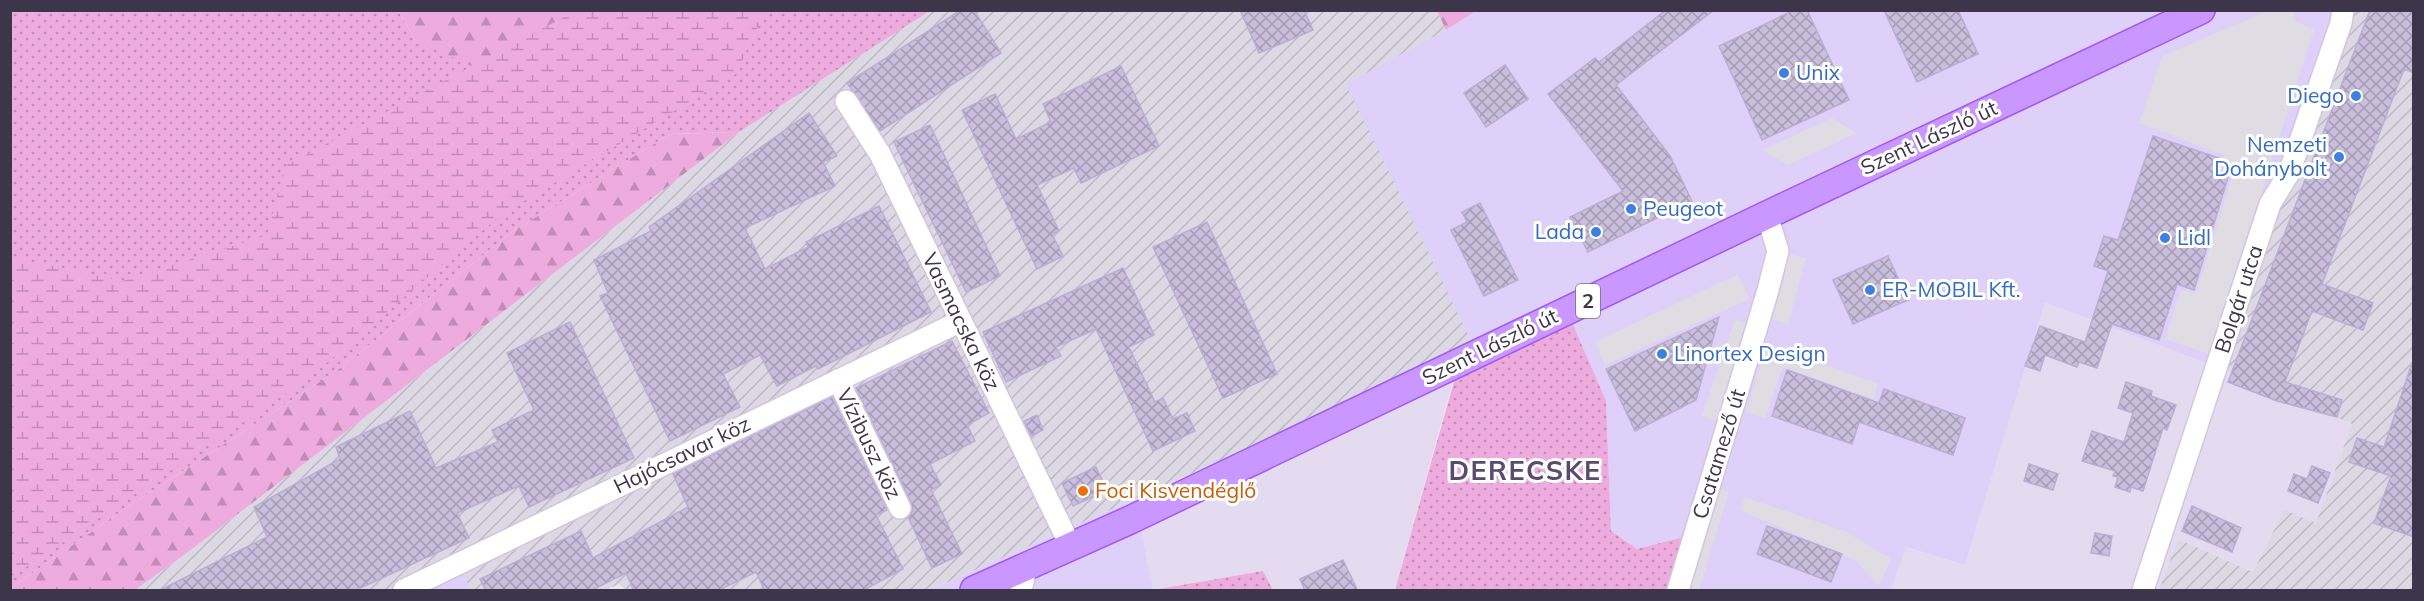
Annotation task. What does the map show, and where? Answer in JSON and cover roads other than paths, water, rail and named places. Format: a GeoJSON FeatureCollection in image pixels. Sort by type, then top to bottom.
{"type":"FeatureCollection","features":[{"type":"Feature","properties":{"kind":"main road","name":"Szent László út"},"geometry":{"type":"LineString","coordinates":[[974,591],[1024,578],[1070,546],[1140,516],[1767,214],[2201,10]]}},
{"type":"Feature","properties":{"kind":"street","name":"Bolgár utca"},"geometry":{"type":"LineString","coordinates":[[2143,591],[2270,204],[2289,173],[2341,23],[2343,10]]}},
{"type":"Feature","properties":{"kind":"street","name":"Vasmacska köz"},"geometry":{"type":"LineString","coordinates":[[846,101],[880,154],[1070,546]]}},
{"type":"Feature","properties":{"kind":"street","name":"Csatamező út"},"geometry":{"type":"LineString","coordinates":[[1678,591],[1778,251],[1767,214]]}},
{"type":"Feature","properties":{"kind":"street","name":"Hajócsavar köz"},"geometry":{"type":"LineString","coordinates":[[404,591],[961,321]]}},
{"type":"Feature","properties":{"kind":"street","name":"Vízibusz köz"},"geometry":{"type":"LineString","coordinates":[[838,380],[900,508]]}},
{"type":"Feature","properties":{"kind":"place","name":"Unix"},"geometry":{"type":"Point","coordinates":[1784,73]}},
{"type":"Feature","properties":{"kind":"place","name":"Diego"},"geometry":{"type":"Point","coordinates":[2356,96]}},
{"type":"Feature","properties":{"kind":"place","name":"Nemzeti Dohánybolt"},"geometry":{"type":"Point","coordinates":[2339,157]}},
{"type":"Feature","properties":{"kind":"place","name":"Peugeot"},"geometry":{"type":"Point","coordinates":[1631,209]}},
{"type":"Feature","properties":{"kind":"place","name":"Lada"},"geometry":{"type":"Point","coordinates":[1596,232]}},
{"type":"Feature","properties":{"kind":"place","name":"Lidl"},"geometry":{"type":"Point","coordinates":[2165,238]}},
{"type":"Feature","properties":{"kind":"place","name":"ER-MOBIL Kft."},"geometry":{"type":"Point","coordinates":[1870,290]}},
{"type":"Feature","properties":{"kind":"place","name":"Linortex Design"},"geometry":{"type":"Point","coordinates":[1662,354]}},
{"type":"Feature","properties":{"kind":"place","name":"Foci Kisvendéglő"},"geometry":{"type":"Point","coordinates":[1083,491]}},
{"type":"Feature","properties":{"kind":"district","name":"DERECSKE"},"geometry":{"type":"Point","coordinates":[1525,471]}}]}
